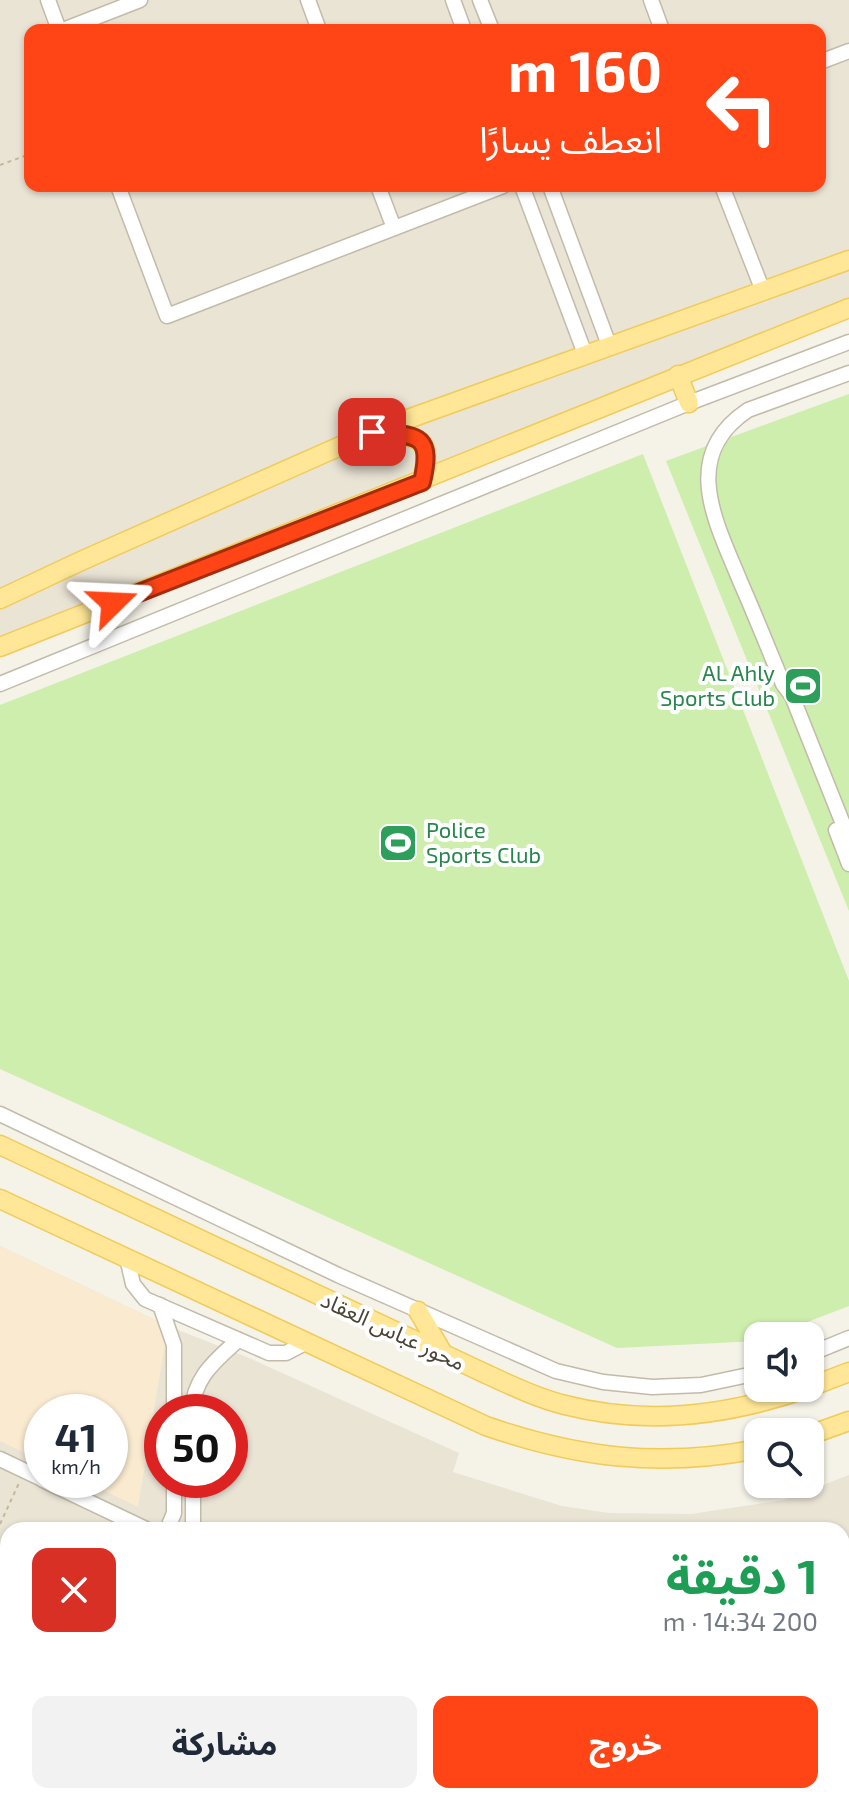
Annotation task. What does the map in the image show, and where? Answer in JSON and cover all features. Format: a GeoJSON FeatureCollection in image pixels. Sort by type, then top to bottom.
{"type":"FeatureCollection","features":[{"type":"Feature","properties":{"kind":"main road"},"geometry":{"type":"LineString","coordinates":[[0,599],[372,432],[849,260]]}},
{"type":"Feature","properties":{"kind":"main road"},"geometry":{"type":"LineString","coordinates":[[0,647],[422,482],[678,375],[849,308]]}},
{"type":"Feature","properties":{"kind":"main road"},"geometry":{"type":"LineString","coordinates":[[678,375],[689,403]]}},
{"type":"Feature","properties":{"kind":"main road"},"geometry":{"type":"LineString","coordinates":[[372,432],[409,436],[421,442],[427,454],[422,482]]}},
{"type":"Feature","properties":{"kind":"main road","name":"محور عباس العقاد"},"geometry":{"type":"LineString","coordinates":[[0,1145],[444,1355],[562,1405],[606,1414],[651,1417],[697,1416],[763,1402]]}},
{"type":"Feature","properties":{"kind":"main road"},"geometry":{"type":"LineString","coordinates":[[0,1199],[486,1426],[531,1442],[626,1459],[724,1456],[744,1452]]}},
{"type":"Feature","properties":{"kind":"main road"},"geometry":{"type":"LineString","coordinates":[[418,1311],[444,1355]]}},
{"type":"Feature","properties":{"kind":"main road","name":"محور عباس العقاد"},"geometry":{"type":"LineString","coordinates":[[824,1382],[849,1372]]}},
{"type":"Feature","properties":{"kind":"main road"},"geometry":{"type":"LineString","coordinates":[[824,1430],[849,1421]]}},
{"type":"Feature","properties":{"kind":"street"},"geometry":{"type":"LineString","coordinates":[[48,0],[58,24]]}},
{"type":"Feature","properties":{"kind":"street"},"geometry":{"type":"LineString","coordinates":[[77,24],[140,0]]}},
{"type":"Feature","properties":{"kind":"street"},"geometry":{"type":"LineString","coordinates":[[308,0],[317,24]]}},
{"type":"Feature","properties":{"kind":"street"},"geometry":{"type":"LineString","coordinates":[[453,0],[462,24]]}},
{"type":"Feature","properties":{"kind":"street"},"geometry":{"type":"LineString","coordinates":[[480,0],[490,24]]}},
{"type":"Feature","properties":{"kind":"street"},"geometry":{"type":"LineString","coordinates":[[651,0],[660,24]]}},
{"type":"Feature","properties":{"kind":"street"},"geometry":{"type":"LineString","coordinates":[[826,60],[849,51]]}},
{"type":"Feature","properties":{"kind":"street"},"geometry":{"type":"LineString","coordinates":[[120,192],[167,316],[487,192]]}},
{"type":"Feature","properties":{"kind":"street"},"geometry":{"type":"LineString","coordinates":[[380,192],[394,228]]}},
{"type":"Feature","properties":{"kind":"street"},"geometry":{"type":"LineString","coordinates":[[524,192],[585,354]]}},
{"type":"Feature","properties":{"kind":"street"},"geometry":{"type":"LineString","coordinates":[[552,192],[609,345]]}},
{"type":"Feature","properties":{"kind":"street"},"geometry":{"type":"LineString","coordinates":[[724,192],[763,291]]}},
{"type":"Feature","properties":{"kind":"street"},"geometry":{"type":"LineString","coordinates":[[0,684],[689,403],[849,342]]}},
{"type":"Feature","properties":{"kind":"street"},"geometry":{"type":"LineString","coordinates":[[849,373],[748,410],[736,418],[716,446],[709,469],[708,492],[713,515],[783,684],[792,696],[842,802],[849,839]]}},
{"type":"Feature","properties":{"kind":"street"},"geometry":{"type":"LineString","coordinates":[[783,684],[784,700],[849,864]]}},
{"type":"Feature","properties":{"kind":"street"},"geometry":{"type":"LineString","coordinates":[[0,1114],[533,1362],[603,1382],[677,1387],[744,1376]]}},
{"type":"Feature","properties":{"kind":"street"},"geometry":{"type":"LineString","coordinates":[[127,1258],[135,1288],[145,1299],[275,1354],[286,1353],[307,1342]]}},
{"type":"Feature","properties":{"kind":"street"},"geometry":{"type":"LineString","coordinates":[[160,1305],[174,1345],[174,1394]]}},
{"type":"Feature","properties":{"kind":"street"},"geometry":{"type":"LineString","coordinates":[[824,1348],[849,1338]]}},
{"type":"Feature","properties":{"kind":"street"},"geometry":{"type":"LineString","coordinates":[[195,1394],[203,1374],[238,1340]]}},
{"type":"Feature","properties":{"kind":"street"},"geometry":{"type":"LineString","coordinates":[[0,1459],[24,1471]]}},
{"type":"Feature","properties":{"kind":"street"},"geometry":{"type":"LineString","coordinates":[[81,1498],[131,1522]]}},
{"type":"Feature","properties":{"kind":"street"},"geometry":{"type":"LineString","coordinates":[[170,1522],[174,1498]]}},
{"type":"Feature","properties":{"kind":"street"},"geometry":{"type":"LineString","coordinates":[[193,1498],[193,1522]]}},
{"type":"Feature","properties":{"kind":"path"},"geometry":{"type":"LineString","coordinates":[[0,165],[24,156]]}},
{"type":"Feature","properties":{"kind":"path"},"geometry":{"type":"LineString","coordinates":[[1,1522],[24,1471]]}},
{"type":"Feature","properties":{"kind":"shaded area"},"geometry":{"type":"Polygon","coordinates":[[[0,0],[849,0],[849,317],[0,647],[0,0]]]}},
{"type":"Feature","properties":{"kind":"shaded area"},"geometry":{"type":"Polygon","coordinates":[[[0,1246],[168,1326],[247,1357],[459,1453],[453,1472],[562,1506],[609,1513],[691,1514],[789,1498],[824,1498],[824,1485],[849,1475],[849,1522],[0,1522],[0,1246]]]}},
{"type":"Feature","properties":{"kind":"shaded area"},"geometry":{"type":"Polygon","coordinates":[[[0,1246],[168,1326],[157,1394],[144,1394],[144,1471],[138,1507],[119,1498],[128,1498],[128,1394],[24,1394],[24,1452],[0,1441],[0,1246]]]}},
{"type":"Feature","properties":{"kind":"green space","name":"AL Ahly Sports Club"},"geometry":{"type":"Polygon","coordinates":[[[849,394],[849,911],[666,461],[849,394]]]}},
{"type":"Feature","properties":{"kind":"green space","name":"Police Sports Club"},"geometry":{"type":"Polygon","coordinates":[[[643,454],[849,981],[849,1306],[807,1322],[744,1322],[744,1342],[617,1348],[0,1069],[0,705],[643,454]]]}},
{"type":"Feature","properties":{"kind":"place","name":"AL Ahly Sports Club"},"geometry":{"type":"Point","coordinates":[803,686]}},
{"type":"Feature","properties":{"kind":"place","name":"Police Sports Club"},"geometry":{"type":"Point","coordinates":[398,843]}},
{"type":"Feature","properties":{"kind":"route"},"geometry":{"type":"LineString","coordinates":[[113,603],[422,482],[427,454],[421,442],[409,436],[372,432]]}}]}
